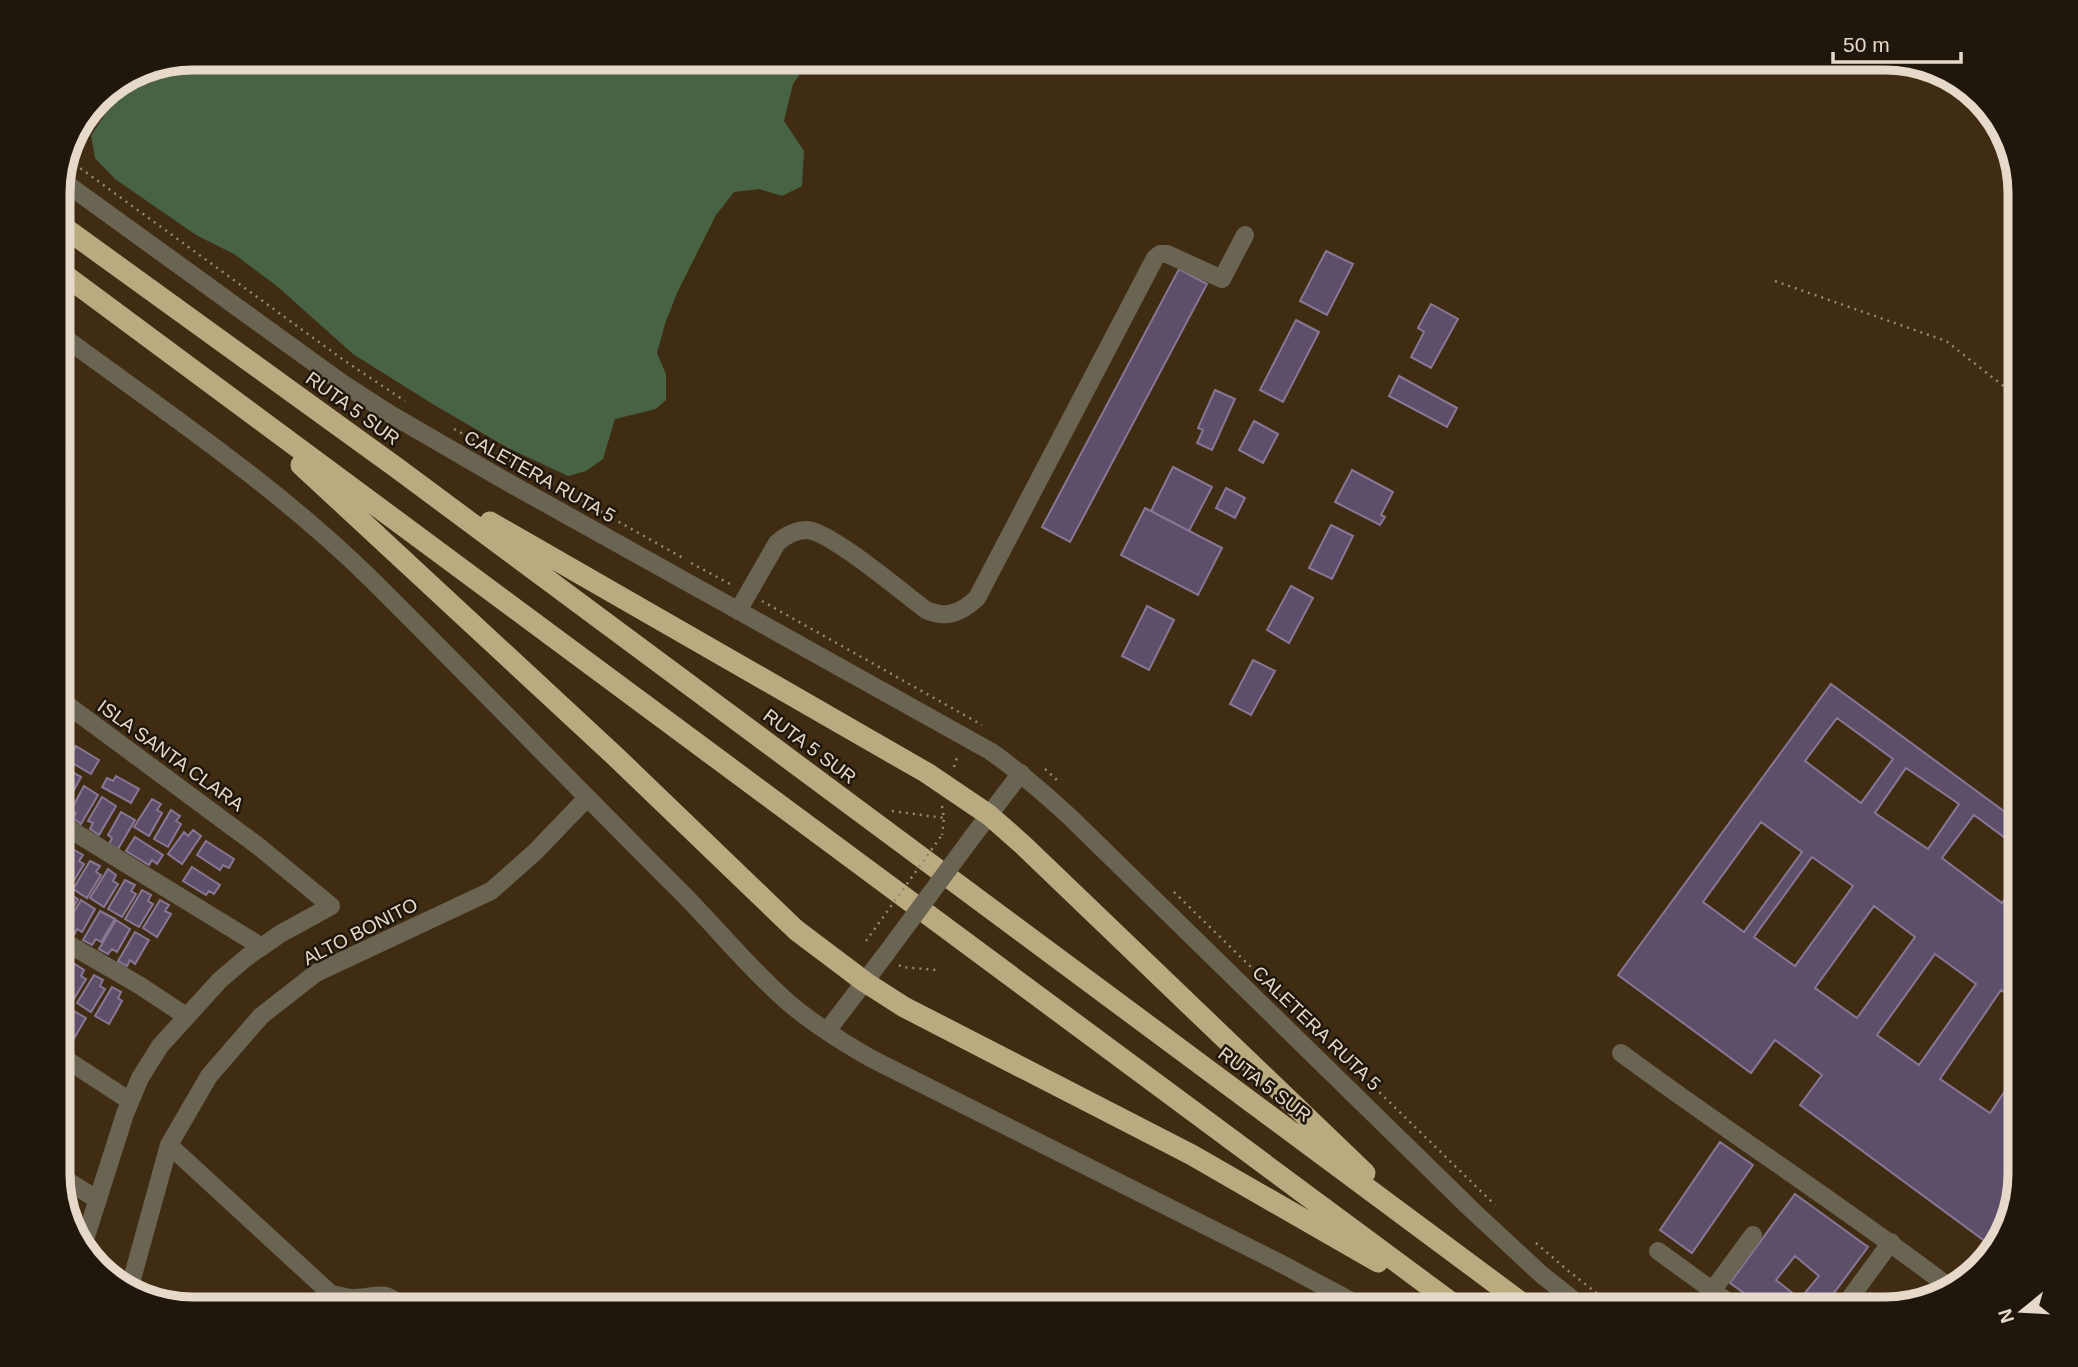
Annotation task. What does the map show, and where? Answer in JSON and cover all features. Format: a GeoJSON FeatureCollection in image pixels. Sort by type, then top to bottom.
{"type":"FeatureCollection","features":[{"type":"Feature","properties":{"kind":"highway","name":"RUTA 5 SUR"},"geometry":{"type":"LineString","coordinates":[[70,232],[397,468],[1514,1297]]}},
{"type":"Feature","properties":{"kind":"highway"},"geometry":{"type":"LineString","coordinates":[[70,279],[1443,1297]]}},
{"type":"Feature","properties":{"kind":"highway"},"geometry":{"type":"LineString","coordinates":[[226,395],[616,757],[796,930],[865,982],[904,1007],[1192,1155],[1438,1297]]}},
{"type":"Feature","properties":{"kind":"highway"},"geometry":{"type":"LineString","coordinates":[[397,468],[927,773],[989,815],[1432,1236]]}},
{"type":"Feature","properties":{"kind":"street","name":"CALETERA RUTA 5"},"geometry":{"type":"LineString","coordinates":[[70,186],[379,407],[502,479],[990,751],[1021,773],[1473,1211],[1570,1297]]}},
{"type":"Feature","properties":{"kind":"street"},"geometry":{"type":"LineString","coordinates":[[738,611],[777,543],[785,536],[807,530],[829,538],[926,610],[937,615],[950,614],[970,604],[977,598],[1155,258],[1160,254],[1167,254],[1222,279],[1245,235]]}},
{"type":"Feature","properties":{"kind":"street"},"geometry":{"type":"LineString","coordinates":[[70,342],[264,485],[332,542],[766,981],[827,1031],[872,1059],[1344,1297]]}},
{"type":"Feature","properties":{"kind":"street","name":"ISLA SANTA CLARA"},"geometry":{"type":"LineString","coordinates":[[70,707],[258,846],[331,906],[262,947]]}},
{"type":"Feature","properties":{"kind":"street"},"geometry":{"type":"LineString","coordinates":[[827,1031],[1021,773]]}},
{"type":"Feature","properties":{"kind":"street","name":"ALTO BONITO"},"geometry":{"type":"LineString","coordinates":[[132,1280],[169,1145],[209,1076],[261,1016],[316,973],[491,891],[535,852],[587,798]]}},
{"type":"Feature","properties":{"kind":"street"},"geometry":{"type":"LineString","coordinates":[[70,829],[262,947],[220,980],[186,1016],[160,1046],[140,1078],[86,1236]]}},
{"type":"Feature","properties":{"kind":"street"},"geometry":{"type":"LineString","coordinates":[[70,945],[186,1016]]}},
{"type":"Feature","properties":{"kind":"street"},"geometry":{"type":"LineString","coordinates":[[1621,1053],[1700,1112],[1891,1242],[1943,1283]]}},
{"type":"Feature","properties":{"kind":"street"},"geometry":{"type":"LineString","coordinates":[[70,1063],[131,1101]]}},
{"type":"Feature","properties":{"kind":"street"},"geometry":{"type":"LineString","coordinates":[[169,1145],[331,1294],[347,1297]]}},
{"type":"Feature","properties":{"kind":"street"},"geometry":{"type":"LineString","coordinates":[[70,1183],[98,1200]]}},
{"type":"Feature","properties":{"kind":"street"},"geometry":{"type":"LineString","coordinates":[[1712,1291],[1753,1234]]}},
{"type":"Feature","properties":{"kind":"street"},"geometry":{"type":"LineString","coordinates":[[1851,1297],[1891,1242]]}},
{"type":"Feature","properties":{"kind":"street"},"geometry":{"type":"LineString","coordinates":[[1658,1251],[1721,1297]]}},
{"type":"Feature","properties":{"kind":"street"},"geometry":{"type":"LineString","coordinates":[[359,1297],[381,1294],[390,1297]]}},
{"type":"Feature","properties":{"kind":"path"},"geometry":{"type":"LineString","coordinates":[[74,163],[345,362],[415,407]]}},
{"type":"Feature","properties":{"kind":"path"},"geometry":{"type":"LineString","coordinates":[[1775,281],[1946,341],[2008,390]]}},
{"type":"Feature","properties":{"kind":"path"},"geometry":{"type":"LineString","coordinates":[[451,427],[989,729]]}},
{"type":"Feature","properties":{"kind":"path"},"geometry":{"type":"LineString","coordinates":[[951,770],[958,758],[956,748]]}},
{"type":"Feature","properties":{"kind":"path"},"geometry":{"type":"LineString","coordinates":[[1041,767],[1062,784]]}},
{"type":"Feature","properties":{"kind":"path"},"geometry":{"type":"LineString","coordinates":[[866,941],[942,835],[944,818],[941,802]]}},
{"type":"Feature","properties":{"kind":"path"},"geometry":{"type":"LineString","coordinates":[[931,817],[944,818]]}},
{"type":"Feature","properties":{"kind":"path"},"geometry":{"type":"LineString","coordinates":[[1173,892],[1494,1205]]}},
{"type":"Feature","properties":{"kind":"path"},"geometry":{"type":"LineString","coordinates":[[902,967],[936,970]]}},
{"type":"Feature","properties":{"kind":"path"},"geometry":{"type":"LineString","coordinates":[[1532,1240],[1602,1297]]}},
{"type":"Feature","properties":{"kind":"green space"},"geometry":{"type":"Polygon","coordinates":[[[803,70],[793,84],[784,121],[804,151],[802,186],[782,196],[759,189],[734,192],[716,215],[677,293],[665,324],[657,353],[666,374],[666,400],[656,409],[615,419],[603,459],[586,471],[568,476],[508,448],[353,354],[278,287],[234,254],[196,235],[115,179],[95,158],[91,136],[118,95],[146,79],[177,71],[803,70]]]}},
{"type":"Feature","properties":{"kind":"building"},"geometry":{"type":"Polygon","coordinates":[[[1326,251],[1353,264],[1327,315],[1300,301],[1326,251]]]}},
{"type":"Feature","properties":{"kind":"building"},"geometry":{"type":"Polygon","coordinates":[[[1179,269],[1207,284],[1070,542],[1042,527],[1179,269]]]}},
{"type":"Feature","properties":{"kind":"building"},"geometry":{"type":"Polygon","coordinates":[[[1431,304],[1458,319],[1431,368],[1411,357],[1424,332],[1418,328],[1431,304]]]}},
{"type":"Feature","properties":{"kind":"building"},"geometry":{"type":"Polygon","coordinates":[[[1296,320],[1319,332],[1283,402],[1260,390],[1296,320]]]}},
{"type":"Feature","properties":{"kind":"building"},"geometry":{"type":"Polygon","coordinates":[[[1399,376],[1457,408],[1447,427],[1389,396],[1399,376]]]}},
{"type":"Feature","properties":{"kind":"building"},"geometry":{"type":"Polygon","coordinates":[[[1215,390],[1235,399],[1212,450],[1197,443],[1203,430],[1198,428],[1215,390]]]}},
{"type":"Feature","properties":{"kind":"building"},"geometry":{"type":"Polygon","coordinates":[[[1254,421],[1278,434],[1263,463],[1239,450],[1254,421]]]}},
{"type":"Feature","properties":{"kind":"building"},"geometry":{"type":"Polygon","coordinates":[[[1173,467],[1212,487],[1189,531],[1151,511],[1173,467]]]}},
{"type":"Feature","properties":{"kind":"building"},"geometry":{"type":"Polygon","coordinates":[[[1352,470],[1393,492],[1381,515],[1385,517],[1380,525],[1335,502],[1352,470]]]}},
{"type":"Feature","properties":{"kind":"building"},"geometry":{"type":"Polygon","coordinates":[[[1226,488],[1245,498],[1235,518],[1216,508],[1226,488]]]}},
{"type":"Feature","properties":{"kind":"building"},"geometry":{"type":"Polygon","coordinates":[[[1145,508],[1222,548],[1198,595],[1121,555],[1145,508]]]}},
{"type":"Feature","properties":{"kind":"building"},"geometry":{"type":"Polygon","coordinates":[[[1331,525],[1353,536],[1332,579],[1309,568],[1331,525]]]}},
{"type":"Feature","properties":{"kind":"building"},"geometry":{"type":"Polygon","coordinates":[[[1291,586],[1313,598],[1289,643],[1267,630],[1291,586]]]}},
{"type":"Feature","properties":{"kind":"building"},"geometry":{"type":"Polygon","coordinates":[[[1147,606],[1174,620],[1149,670],[1122,656],[1147,606]]]}},
{"type":"Feature","properties":{"kind":"building"},"geometry":{"type":"Polygon","coordinates":[[[1253,660],[1275,671],[1251,715],[1230,704],[1253,660]]]}},
{"type":"Feature","properties":{"kind":"building"},"geometry":{"type":"Polygon","coordinates":[[[1831,684],[2008,814],[2008,840],[1974,815],[1942,858],[2002,903],[2008,895],[2008,995],[2001,990],[1940,1079],[1990,1113],[2008,1087],[2008,1139],[2005,1143],[2008,1145],[2007,1190],[2004,1206],[1992,1236],[1987,1242],[1800,1105],[1822,1075],[1775,1040],[1751,1073],[1618,975],[1831,684]],[[1837,718],[1805,761],[1861,803],[1893,759],[1837,718]],[[1906,768],[1875,813],[1928,849],[1959,804],[1906,768]],[[1761,822],[1703,902],[1744,932],[1802,852],[1761,822]],[[1812,857],[1754,937],[1795,966],[1853,886],[1812,857]],[[1874,906],[1815,988],[1857,1018],[1915,937],[1874,906]],[[1935,954],[1877,1035],[1919,1065],[1976,984],[1935,954]]]}},
{"type":"Feature","properties":{"kind":"building"},"geometry":{"type":"Polygon","coordinates":[[[76,746],[99,760],[91,774],[70,762],[70,750],[73,751],[76,746]]]}},
{"type":"Feature","properties":{"kind":"building"},"geometry":{"type":"Polygon","coordinates":[[[70,771],[81,777],[73,792],[70,790],[70,771]]]}},
{"type":"Feature","properties":{"kind":"building"},"geometry":{"type":"Polygon","coordinates":[[[116,776],[139,789],[131,803],[102,787],[107,778],[113,781],[116,776]]]}},
{"type":"Feature","properties":{"kind":"building"},"geometry":{"type":"Polygon","coordinates":[[[84,786],[98,795],[81,824],[73,818],[76,813],[71,810],[84,786]]]}},
{"type":"Feature","properties":{"kind":"building"},"geometry":{"type":"Polygon","coordinates":[[[102,797],[116,806],[99,835],[90,829],[93,823],[88,821],[102,797]]]}},
{"type":"Feature","properties":{"kind":"building"},"geometry":{"type":"Polygon","coordinates":[[[152,799],[161,804],[157,810],[162,813],[149,836],[134,827],[152,799]]]}},
{"type":"Feature","properties":{"kind":"building"},"geometry":{"type":"Polygon","coordinates":[[[171,810],[180,816],[176,821],[181,824],[168,847],[154,839],[171,810]]]}},
{"type":"Feature","properties":{"kind":"building"},"geometry":{"type":"Polygon","coordinates":[[[121,812],[135,820],[118,849],[109,844],[112,838],[108,835],[121,812]]]}},
{"type":"Feature","properties":{"kind":"building"},"geometry":{"type":"Polygon","coordinates":[[[193,830],[201,836],[182,864],[168,854],[184,832],[188,836],[193,830]]]}},
{"type":"Feature","properties":{"kind":"building"},"geometry":{"type":"Polygon","coordinates":[[[135,837],[163,855],[157,864],[152,860],[149,865],[126,851],[135,837]]]}},
{"type":"Feature","properties":{"kind":"building"},"geometry":{"type":"Polygon","coordinates":[[[206,841],[234,859],[229,868],[223,865],[220,870],[197,855],[206,841]]]}},
{"type":"Feature","properties":{"kind":"building"},"geometry":{"type":"Polygon","coordinates":[[[73,849],[83,855],[79,861],[84,864],[70,887],[70,854],[73,849]]]}},
{"type":"Feature","properties":{"kind":"building"},"geometry":{"type":"Polygon","coordinates":[[[90,861],[100,866],[96,872],[101,875],[87,898],[73,889],[90,861]]]}},
{"type":"Feature","properties":{"kind":"building"},"geometry":{"type":"Polygon","coordinates":[[[192,867],[220,885],[214,894],[209,891],[206,895],[183,881],[192,867]]]}},
{"type":"Feature","properties":{"kind":"building"},"geometry":{"type":"Polygon","coordinates":[[[108,869],[116,875],[113,881],[118,884],[104,907],[90,898],[108,869]]]}},
{"type":"Feature","properties":{"kind":"building"},"geometry":{"type":"Polygon","coordinates":[[[125,880],[135,885],[131,891],[136,894],[122,917],[108,909],[125,880]]]}},
{"type":"Feature","properties":{"kind":"building"},"geometry":{"type":"Polygon","coordinates":[[[142,890],[151,895],[148,901],[153,904],[139,927],[125,919],[142,890]]]}},
{"type":"Feature","properties":{"kind":"building"},"geometry":{"type":"Polygon","coordinates":[[[70,894],[78,899],[70,913],[70,894]]]}},
{"type":"Feature","properties":{"kind":"building"},"geometry":{"type":"Polygon","coordinates":[[[81,900],[95,909],[82,932],[77,929],[74,935],[70,933],[70,919],[81,900]]]}},
{"type":"Feature","properties":{"kind":"building"},"geometry":{"type":"Polygon","coordinates":[[[160,900],[169,905],[165,911],[171,914],[157,937],[143,928],[160,900]]]}},
{"type":"Feature","properties":{"kind":"building"},"geometry":{"type":"Polygon","coordinates":[[[100,911],[115,919],[101,942],[96,939],[92,945],[83,940],[100,911]]]}},
{"type":"Feature","properties":{"kind":"building"},"geometry":{"type":"Polygon","coordinates":[[[116,920],[130,929],[117,952],[112,949],[108,954],[99,949],[116,920]]]}},
{"type":"Feature","properties":{"kind":"building"},"geometry":{"type":"Polygon","coordinates":[[[135,932],[149,940],[135,964],[130,960],[127,966],[118,961],[135,932]]]}},
{"type":"Feature","properties":{"kind":"building"},"geometry":{"type":"Polygon","coordinates":[[[75,964],[84,970],[81,976],[86,979],[72,1002],[70,1001],[70,973],[75,964]]]}},
{"type":"Feature","properties":{"kind":"building"},"geometry":{"type":"Polygon","coordinates":[[[94,975],[103,980],[100,986],[105,989],[91,1012],[77,1003],[94,975]]]}},
{"type":"Feature","properties":{"kind":"building"},"geometry":{"type":"Polygon","coordinates":[[[112,987],[121,992],[118,998],[122,1001],[109,1024],[95,1016],[112,987]]]}},
{"type":"Feature","properties":{"kind":"building"},"geometry":{"type":"Polygon","coordinates":[[[72,1010],[86,1018],[70,1045],[72,1010]]]}},
{"type":"Feature","properties":{"kind":"building"},"geometry":{"type":"Polygon","coordinates":[[[1720,1142],[1753,1165],[1692,1253],[1660,1230],[1720,1142]]]}},
{"type":"Feature","properties":{"kind":"building"},"geometry":{"type":"Polygon","coordinates":[[[1795,1194],[1868,1247],[1831,1297],[1802,1297],[1819,1276],[1795,1256],[1776,1280],[1797,1297],[1749,1297],[1730,1283],[1795,1194]]]}}]}
